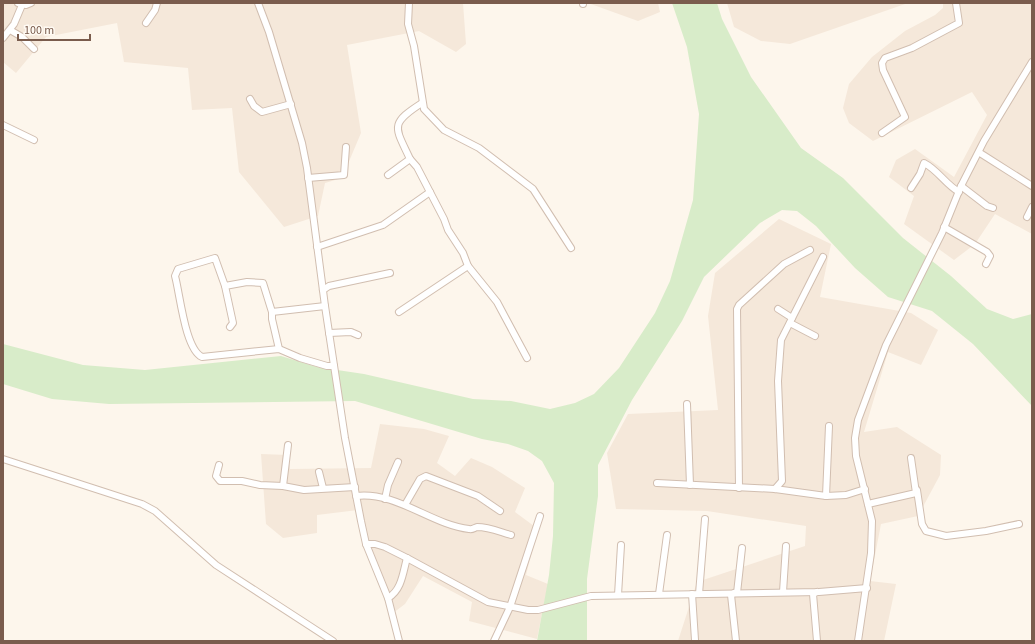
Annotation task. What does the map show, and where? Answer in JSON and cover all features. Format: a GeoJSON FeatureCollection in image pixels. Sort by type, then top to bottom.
{"type":"FeatureCollection","features":[{"type":"Feature","properties":{"kind":"street"},"geometry":{"type":"LineString","coordinates":[[3,38],[18,17],[20,4],[31,3]]}},
{"type":"Feature","properties":{"kind":"street"},"geometry":{"type":"LineString","coordinates":[[146,23],[155,10],[157,3]]}},
{"type":"Feature","properties":{"kind":"street"},"geometry":{"type":"LineString","coordinates":[[258,3],[269,32],[302,143],[329,334],[356,496],[366,544],[388,598],[399,641]]}},
{"type":"Feature","properties":{"kind":"street"},"geometry":{"type":"LineString","coordinates":[[408,3],[408,24],[414,46],[424,109],[444,130],[478,148],[533,189],[571,248]]}},
{"type":"Feature","properties":{"kind":"street"},"geometry":{"type":"LineString","coordinates":[[882,133],[905,117],[883,70],[882,63],[885,58],[912,48],[959,23],[956,3]]}},
{"type":"Feature","properties":{"kind":"street"},"geometry":{"type":"LineString","coordinates":[[10,30],[22,37],[34,50]]}},
{"type":"Feature","properties":{"kind":"street"},"geometry":{"type":"LineString","coordinates":[[858,641],[872,553],[872,521],[866,489],[856,456],[855,438],[858,420],[886,345],[944,227],[960,189],[980,153],[984,142],[1032,62]]}},
{"type":"Feature","properties":{"kind":"street"},"geometry":{"type":"LineString","coordinates":[[250,99],[254,106],[262,112],[291,104]]}},
{"type":"Feature","properties":{"kind":"street"},"geometry":{"type":"LineString","coordinates":[[422,103],[407,112],[399,121],[397,126],[400,139],[430,192],[448,230],[463,253],[468,266],[497,302],[527,358]]}},
{"type":"Feature","properties":{"kind":"street"},"geometry":{"type":"LineString","coordinates":[[3,126],[34,140]]}},
{"type":"Feature","properties":{"kind":"street"},"geometry":{"type":"LineString","coordinates":[[308,178],[344,175],[346,147]]}},
{"type":"Feature","properties":{"kind":"street"},"geometry":{"type":"LineString","coordinates":[[980,153],[1032,186]]}},
{"type":"Feature","properties":{"kind":"street"},"geometry":{"type":"LineString","coordinates":[[388,175],[410,159]]}},
{"type":"Feature","properties":{"kind":"street"},"geometry":{"type":"LineString","coordinates":[[911,188],[920,174],[924,163],[932,167],[945,181],[993,208]]}},
{"type":"Feature","properties":{"kind":"street"},"geometry":{"type":"LineString","coordinates":[[317,247],[383,225],[430,192]]}},
{"type":"Feature","properties":{"kind":"street"},"geometry":{"type":"LineString","coordinates":[[1027,217],[1032,206]]}},
{"type":"Feature","properties":{"kind":"street"},"geometry":{"type":"LineString","coordinates":[[944,227],[987,252],[990,256],[986,264]]}},
{"type":"Feature","properties":{"kind":"street"},"geometry":{"type":"LineString","coordinates":[[739,488],[737,309],[739,305],[784,264],[810,250]]}},
{"type":"Feature","properties":{"kind":"street"},"geometry":{"type":"LineString","coordinates":[[775,489],[782,481],[778,381],[779,347],[781,340],[823,257]]}},
{"type":"Feature","properties":{"kind":"street"},"geometry":{"type":"LineString","coordinates":[[230,327],[233,323],[225,286],[215,258],[182,268],[176,272],[175,276],[185,321],[192,344],[197,354],[202,357],[280,349],[300,358],[327,366],[334,366]]}},
{"type":"Feature","properties":{"kind":"street"},"geometry":{"type":"LineString","coordinates":[[399,312],[468,266]]}},
{"type":"Feature","properties":{"kind":"street"},"geometry":{"type":"LineString","coordinates":[[323,290],[328,286],[390,273]]}},
{"type":"Feature","properties":{"kind":"street"},"geometry":{"type":"LineString","coordinates":[[225,286],[247,282],[263,283],[272,312],[272,319],[280,349]]}},
{"type":"Feature","properties":{"kind":"street"},"geometry":{"type":"LineString","coordinates":[[272,312],[325,306]]}},
{"type":"Feature","properties":{"kind":"street"},"geometry":{"type":"LineString","coordinates":[[778,309],[791,321],[814,336]]}},
{"type":"Feature","properties":{"kind":"street"},"geometry":{"type":"LineString","coordinates":[[329,334],[351,332],[358,335]]}},
{"type":"Feature","properties":{"kind":"street"},"geometry":{"type":"LineString","coordinates":[[687,404],[690,484]]}},
{"type":"Feature","properties":{"kind":"street"},"geometry":{"type":"LineString","coordinates":[[826,496],[829,426]]}},
{"type":"Feature","properties":{"kind":"street"},"geometry":{"type":"LineString","coordinates":[[283,486],[288,445]]}},
{"type":"Feature","properties":{"kind":"street"},"geometry":{"type":"LineString","coordinates":[[911,458],[922,524],[926,531],[946,536],[986,531],[1018,524]]}},
{"type":"Feature","properties":{"kind":"street"},"geometry":{"type":"LineString","coordinates":[[3,459],[99,489],[149,508],[216,565],[333,641]]}},
{"type":"Feature","properties":{"kind":"street"},"geometry":{"type":"LineString","coordinates":[[385,499],[388,485],[398,462]]}},
{"type":"Feature","properties":{"kind":"street"},"geometry":{"type":"LineString","coordinates":[[219,465],[216,476],[220,481],[242,481],[260,486],[283,486],[304,490],[355,487]]}},
{"type":"Feature","properties":{"kind":"street"},"geometry":{"type":"LineString","coordinates":[[320,472],[323,488]]}},
{"type":"Feature","properties":{"kind":"street"},"geometry":{"type":"LineString","coordinates":[[406,505],[420,479],[426,476],[478,496],[500,511]]}},
{"type":"Feature","properties":{"kind":"street"},"geometry":{"type":"LineString","coordinates":[[657,483],[775,489],[826,496],[846,495],[866,489]]}},
{"type":"Feature","properties":{"kind":"street"},"geometry":{"type":"LineString","coordinates":[[868,504],[914,495],[917,490]]}},
{"type":"Feature","properties":{"kind":"street"},"geometry":{"type":"LineString","coordinates":[[356,496],[366,495],[406,505],[468,530],[478,527],[510,535]]}},
{"type":"Feature","properties":{"kind":"street"},"geometry":{"type":"LineString","coordinates":[[494,641],[510,607],[540,516]]}},
{"type":"Feature","properties":{"kind":"street"},"geometry":{"type":"LineString","coordinates":[[699,594],[704,519]]}},
{"type":"Feature","properties":{"kind":"street"},"geometry":{"type":"LineString","coordinates":[[660,594],[666,535]]}},
{"type":"Feature","properties":{"kind":"street"},"geometry":{"type":"LineString","coordinates":[[366,544],[375,544],[385,547],[488,602],[510,607],[538,610],[591,596],[818,592],[867,588]]}},
{"type":"Feature","properties":{"kind":"street"},"geometry":{"type":"LineString","coordinates":[[618,595],[621,545]]}},
{"type":"Feature","properties":{"kind":"street"},"geometry":{"type":"LineString","coordinates":[[783,592],[786,546]]}},
{"type":"Feature","properties":{"kind":"street"},"geometry":{"type":"LineString","coordinates":[[736,593],[742,548]]}},
{"type":"Feature","properties":{"kind":"street"},"geometry":{"type":"LineString","coordinates":[[388,598],[393,595],[399,587],[407,558]]}},
{"type":"Feature","properties":{"kind":"street"},"geometry":{"type":"LineString","coordinates":[[817,641],[813,594],[818,592]]}},
{"type":"Feature","properties":{"kind":"street"},"geometry":{"type":"LineString","coordinates":[[736,593],[731,595],[736,641]]}},
{"type":"Feature","properties":{"kind":"street"},"geometry":{"type":"LineString","coordinates":[[692,594],[695,640]]}},
{"type":"Feature","properties":{"kind":"shaded area"},"geometry":{"type":"Polygon","coordinates":[[[3,3],[463,3],[466,44],[456,52],[419,31],[347,45],[361,133],[342,178],[325,183],[318,216],[284,227],[239,172],[232,108],[192,110],[188,68],[124,62],[117,23],[46,37],[16,73],[3,62],[3,3]]]}},
{"type":"Feature","properties":{"kind":"shaded area"},"geometry":{"type":"Polygon","coordinates":[[[588,3],[658,3],[660,12],[638,21],[588,3]]]}},
{"type":"Feature","properties":{"kind":"shaded area"},"geometry":{"type":"Polygon","coordinates":[[[727,3],[908,3],[790,44],[761,41],[734,27],[727,3]]]}},
{"type":"Feature","properties":{"kind":"shaded area"},"geometry":{"type":"Polygon","coordinates":[[[943,3],[1032,3],[1032,234],[995,214],[975,244],[954,260],[904,224],[914,196],[889,177],[896,160],[915,149],[954,177],[987,115],[972,92],[873,141],[849,123],[843,108],[849,84],[872,57],[905,31],[935,15],[943,8],[943,3]]]}},
{"type":"Feature","properties":{"kind":"shaded area"},"geometry":{"type":"Polygon","coordinates":[[[779,219],[831,244],[820,297],[911,313],[938,330],[921,365],[888,352],[864,432],[897,427],[941,455],[940,475],[918,516],[881,524],[870,581],[896,584],[884,641],[678,641],[697,582],[805,546],[806,526],[707,511],[616,509],[607,453],[628,414],[718,410],[708,316],[715,273],[779,219]]]}},
{"type":"Feature","properties":{"kind":"shaded area"},"geometry":{"type":"Polygon","coordinates":[[[380,424],[424,429],[449,436],[437,463],[455,476],[471,458],[492,467],[525,488],[515,512],[538,529],[526,575],[548,584],[537,639],[469,621],[472,602],[423,576],[405,604],[393,613],[358,510],[317,515],[317,533],[283,538],[266,524],[261,454],[288,455],[290,469],[371,468],[380,424]]]}},
{"type":"Feature","properties":{"kind":"green space"},"geometry":{"type":"Polygon","coordinates":[[[672,3],[717,3],[722,19],[751,77],[801,148],[843,178],[903,238],[951,276],[987,309],[1013,319],[1032,314],[1032,406],[973,344],[932,311],[888,297],[855,268],[816,226],[797,211],[782,210],[760,223],[704,277],[682,321],[632,400],[598,465],[598,496],[587,579],[587,641],[537,641],[549,575],[553,536],[554,483],[542,461],[528,451],[508,444],[482,439],[355,401],[109,404],[52,399],[3,384],[3,344],[83,365],[145,370],[281,356],[317,367],[364,374],[473,399],[511,401],[550,409],[575,403],[594,394],[619,368],[655,313],[670,281],[693,200],[699,114],[687,47],[672,3]]]}}]}
